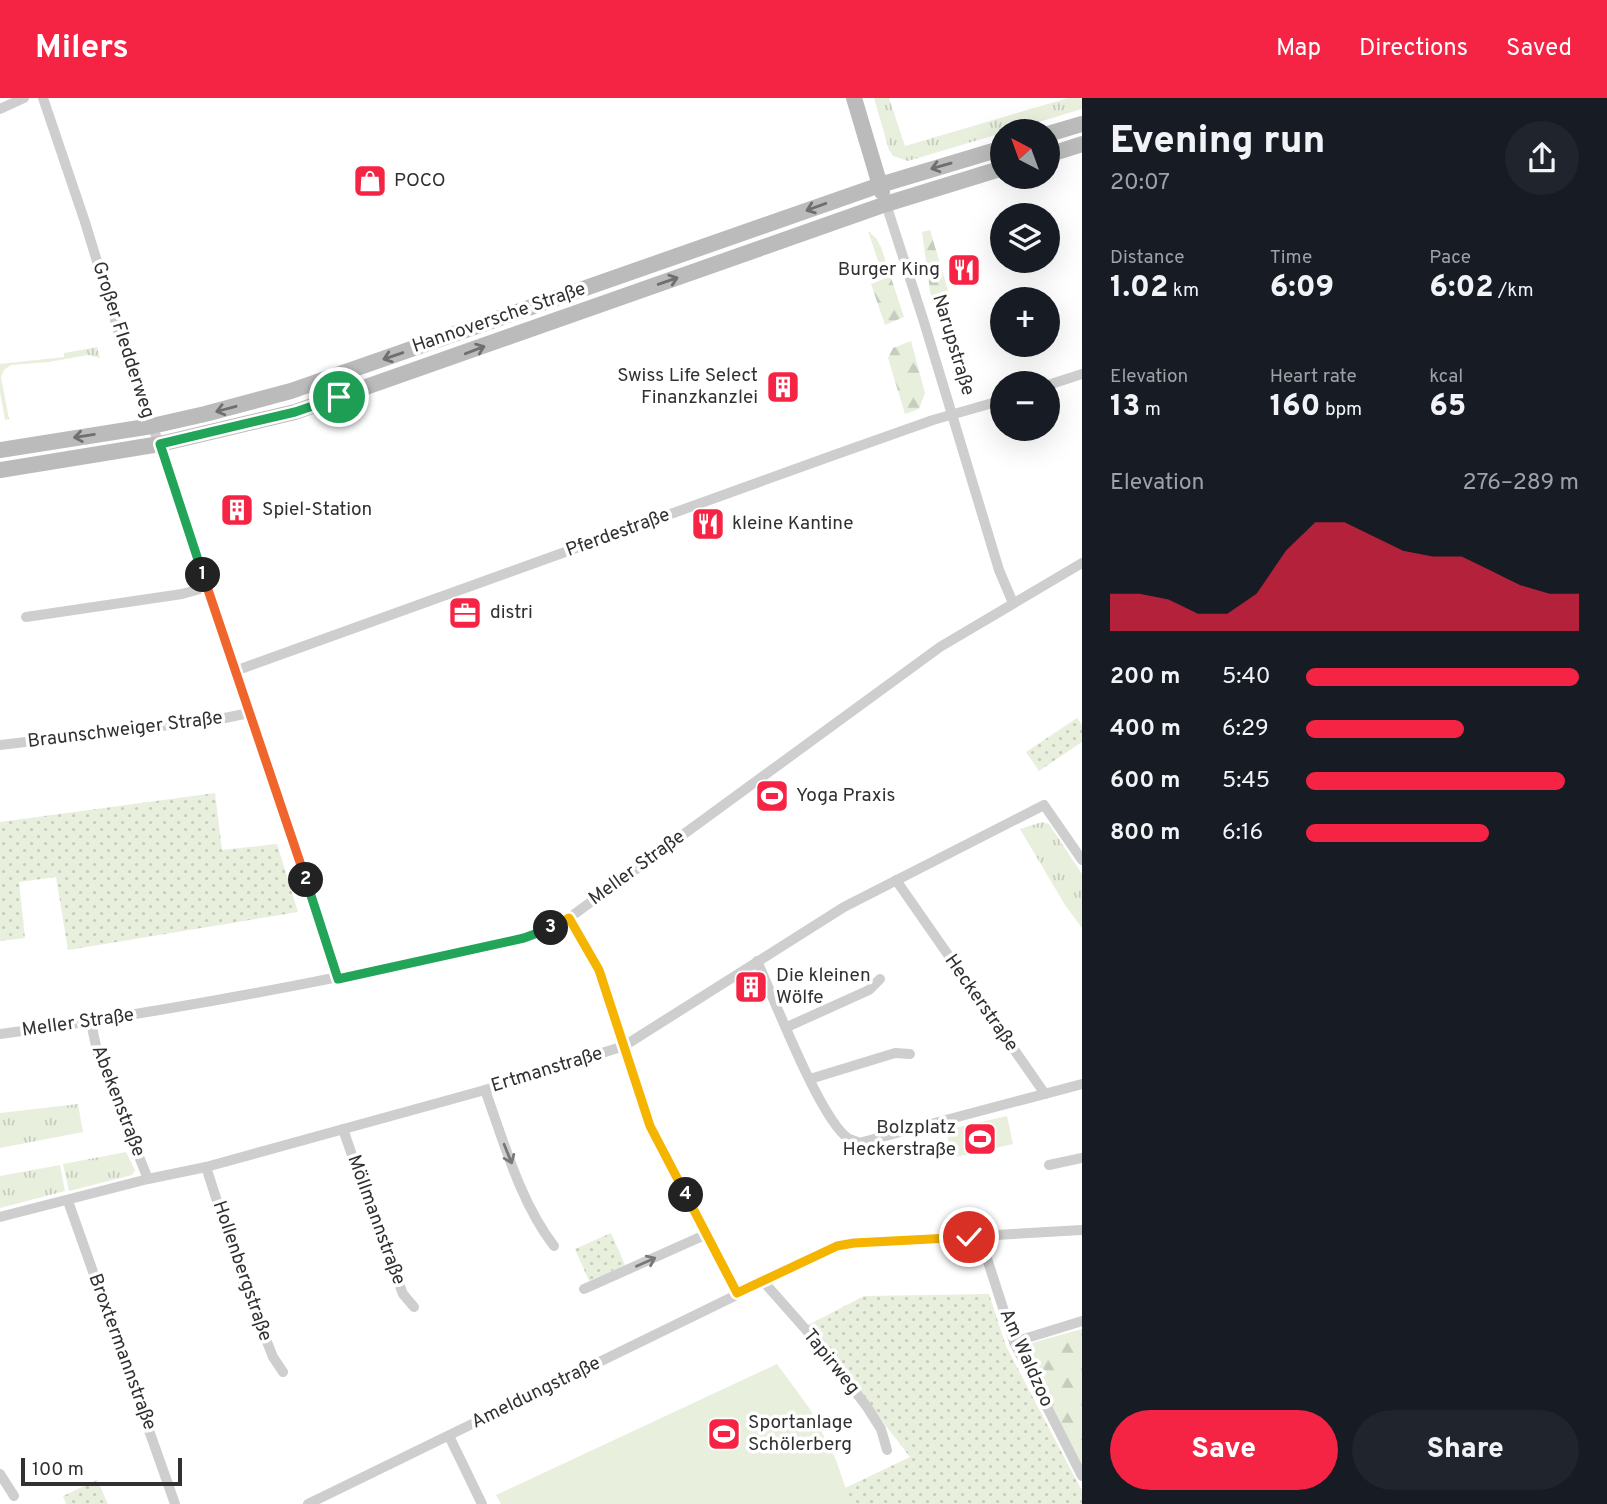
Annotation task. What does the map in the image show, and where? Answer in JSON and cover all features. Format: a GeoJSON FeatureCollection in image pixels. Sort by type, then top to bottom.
{"type":"FeatureCollection","features":[{"type":"Feature","properties":{"kind":"main road","name":"Narupstraße"},"geometry":{"type":"LineString","coordinates":[[855,98],[886,204]]}},
{"type":"Feature","properties":{"kind":"main road"},"geometry":{"type":"LineString","coordinates":[[1060,130],[1082,124]]}},
{"type":"Feature","properties":{"kind":"main road"},"geometry":{"type":"LineString","coordinates":[[1060,151],[1082,145]]}},
{"type":"Feature","properties":{"kind":"main road","name":"Hannoversche Straße"},"geometry":{"type":"LineString","coordinates":[[0,450],[152,426],[292,391],[880,185],[990,152]]}},
{"type":"Feature","properties":{"kind":"main road","name":"Hannoversche Straße"},"geometry":{"type":"LineString","coordinates":[[0,470],[160,444],[295,412],[886,204],[990,172]]}},
{"type":"Feature","properties":{"kind":"street"},"geometry":{"type":"LineString","coordinates":[[0,109],[24,98]]}},
{"type":"Feature","properties":{"kind":"street","name":"Großer Fledderweg"},"geometry":{"type":"LineString","coordinates":[[43,98],[118,330],[160,444],[338,979]]}},
{"type":"Feature","properties":{"kind":"street","name":"Narupstraße"},"geometry":{"type":"LineString","coordinates":[[886,204],[999,570],[1013,603]]}},
{"type":"Feature","properties":{"kind":"street"},"geometry":{"type":"LineString","coordinates":[[1060,381],[1082,374]]}},
{"type":"Feature","properties":{"kind":"street","name":"Pferdestraße"},"geometry":{"type":"LineString","coordinates":[[235,671],[933,420],[990,404]]}},
{"type":"Feature","properties":{"kind":"street","name":"Meller Straße"},"geometry":{"type":"LineString","coordinates":[[0,1034],[92,1023],[338,979],[524,938],[569,918],[940,648],[1082,563]]}},
{"type":"Feature","properties":{"kind":"street"},"geometry":{"type":"LineString","coordinates":[[26,617],[182,594],[207,586]]}},
{"type":"Feature","properties":{"kind":"street","name":"Braunschweiger Straße"},"geometry":{"type":"LineString","coordinates":[[0,745],[220,719],[249,713]]}},
{"type":"Feature","properties":{"kind":"street","name":"Ertmanstraße"},"geometry":{"type":"LineString","coordinates":[[0,1217],[206,1167],[485,1090],[624,1046],[844,907],[1044,805],[1082,860]]}},
{"type":"Feature","properties":{"kind":"street","name":"Heckerstraße"},"geometry":{"type":"LineString","coordinates":[[896,880],[1045,1094]]}},
{"type":"Feature","properties":{"kind":"street"},"geometry":{"type":"LineString","coordinates":[[569,918],[599,970],[650,1126],[737,1293]]}},
{"type":"Feature","properties":{"kind":"street"},"geometry":{"type":"LineString","coordinates":[[757,961],[829,1115],[848,1138],[859,1143],[1082,1084]]}},
{"type":"Feature","properties":{"kind":"street"},"geometry":{"type":"LineString","coordinates":[[787,1027],[869,990],[880,979]]}},
{"type":"Feature","properties":{"kind":"street","name":"Abekenstraße"},"geometry":{"type":"LineString","coordinates":[[92,1023],[98,1055],[148,1179]]}},
{"type":"Feature","properties":{"kind":"street"},"geometry":{"type":"LineString","coordinates":[[810,1079],[895,1053],[910,1054]]}},
{"type":"Feature","properties":{"kind":"street"},"geometry":{"type":"LineString","coordinates":[[485,1090],[507,1152],[539,1227],[554,1246]]}},
{"type":"Feature","properties":{"kind":"street","name":"Möllmannstraße"},"geometry":{"type":"LineString","coordinates":[[343,1129],[393,1269],[403,1294],[414,1307]]}},
{"type":"Feature","properties":{"kind":"street"},"geometry":{"type":"LineString","coordinates":[[1049,1165],[1082,1158]]}},
{"type":"Feature","properties":{"kind":"street","name":"Hollenbergstraße"},"geometry":{"type":"LineString","coordinates":[[206,1167],[243,1281],[273,1357],[283,1372]]}},
{"type":"Feature","properties":{"kind":"street","name":"Broxtermannstraße"},"geometry":{"type":"LineString","coordinates":[[68,1201],[175,1504]]}},
{"type":"Feature","properties":{"kind":"street","name":"Ameldungstraße"},"geometry":{"type":"LineString","coordinates":[[309,1504],[837,1246],[1082,1230]]}},
{"type":"Feature","properties":{"kind":"street"},"geometry":{"type":"LineString","coordinates":[[584,1289],[707,1234]]}},
{"type":"Feature","properties":{"kind":"street","name":"Am Waldzoo"},"geometry":{"type":"LineString","coordinates":[[980,1237],[1014,1342],[1082,1476]]}},
{"type":"Feature","properties":{"kind":"street","name":"Tapirweg"},"geometry":{"type":"LineString","coordinates":[[763,1281],[823,1349],[867,1407],[881,1429],[887,1450]]}},
{"type":"Feature","properties":{"kind":"street"},"geometry":{"type":"LineString","coordinates":[[1014,1342],[1082,1321]]}},
{"type":"Feature","properties":{"kind":"street"},"geometry":{"type":"LineString","coordinates":[[449,1436],[482,1504]]}},
{"type":"Feature","properties":{"kind":"street"},"geometry":{"type":"LineString","coordinates":[[0,1474],[14,1496]]}},
{"type":"Feature","properties":{"kind":"green space"},"geometry":{"type":"Polygon","coordinates":[[[874,98],[889,98],[905,146],[990,121],[990,136],[908,161],[893,156],[874,98]]]}},
{"type":"Feature","properties":{"kind":"green space"},"geometry":{"type":"Polygon","coordinates":[[[1068,98],[1082,98],[1082,109],[1049,119],[997,119],[1068,98]]]}},
{"type":"Feature","properties":{"kind":"green space"},"geometry":{"type":"Polygon","coordinates":[[[930,230],[950,297],[947,310],[936,313],[930,291],[922,232],[930,230]]]}},
{"type":"Feature","properties":{"kind":"green space"},"geometry":{"type":"Polygon","coordinates":[[[868,231],[881,247],[904,317],[885,325],[871,284],[884,279],[868,231]]]}},
{"type":"Feature","properties":{"kind":"green space"},"geometry":{"type":"Polygon","coordinates":[[[911,341],[925,393],[919,409],[905,414],[888,358],[893,348],[911,341]]]}},
{"type":"Feature","properties":{"kind":"green space"},"geometry":{"type":"Polygon","coordinates":[[[97,347],[100,358],[88,355],[11,365],[4,370],[1,377],[9,419],[5,420],[0,392],[0,364],[64,357],[64,353],[97,347]]]}},
{"type":"Feature","properties":{"kind":"green space"},"geometry":{"type":"Polygon","coordinates":[[[1077,718],[1082,725],[1082,742],[1039,771],[1026,752],[1077,718]]]}},
{"type":"Feature","properties":{"kind":"green space"},"geometry":{"type":"Polygon","coordinates":[[[215,793],[222,850],[277,844],[298,912],[68,950],[56,877],[19,882],[25,938],[0,941],[0,822],[215,793]]]}},
{"type":"Feature","properties":{"kind":"green space"},"geometry":{"type":"Polygon","coordinates":[[[1042,822],[1049,824],[1082,874],[1082,928],[1065,905],[1020,829],[1042,822]]]}},
{"type":"Feature","properties":{"kind":"green space"},"geometry":{"type":"Polygon","coordinates":[[[78,1104],[83,1132],[0,1148],[0,1113],[78,1104]]]}},
{"type":"Feature","properties":{"kind":"green space","name":"Bolzplatz Heckerstraße"},"geometry":{"type":"Polygon","coordinates":[[[1007,1116],[1013,1144],[952,1158],[946,1130],[1007,1116]]]}},
{"type":"Feature","properties":{"kind":"green space"},"geometry":{"type":"Polygon","coordinates":[[[126,1152],[135,1170],[132,1175],[69,1191],[63,1164],[126,1152]]]}},
{"type":"Feature","properties":{"kind":"green space"},"geometry":{"type":"Polygon","coordinates":[[[60,1165],[65,1191],[0,1208],[0,1176],[60,1165]]]}},
{"type":"Feature","properties":{"kind":"green space"},"geometry":{"type":"Polygon","coordinates":[[[611,1233],[625,1265],[589,1281],[575,1249],[611,1233]]]}},
{"type":"Feature","properties":{"kind":"green space"},"geometry":{"type":"Polygon","coordinates":[[[989,1294],[1006,1346],[1082,1491],[1082,1504],[851,1504],[845,1488],[910,1457],[808,1325],[864,1296],[989,1294]]]}},
{"type":"Feature","properties":{"kind":"green space"},"geometry":{"type":"Polygon","coordinates":[[[1082,1329],[1082,1476],[1017,1347],[1082,1329]]]}},
{"type":"Feature","properties":{"kind":"green space","name":"Sportanlage Schölerberg"},"geometry":{"type":"Polygon","coordinates":[[[777,1364],[810,1409],[836,1460],[851,1504],[501,1504],[496,1495],[777,1364]]]}},
{"type":"Feature","properties":{"kind":"green space"},"geometry":{"type":"Polygon","coordinates":[[[97,1480],[108,1504],[66,1504],[63,1496],[97,1480]]]}},
{"type":"Feature","properties":{"kind":"place","name":"POCO"},"geometry":{"type":"Point","coordinates":[370,181]}},
{"type":"Feature","properties":{"kind":"place","name":"Burger King"},"geometry":{"type":"Point","coordinates":[964,270]}},
{"type":"Feature","properties":{"kind":"place","name":"Swiss Life Select Finanzkanzlei"},"geometry":{"type":"Point","coordinates":[783,387]}},
{"type":"Feature","properties":{"kind":"place","name":"Spiel-Station"},"geometry":{"type":"Point","coordinates":[237,510]}},
{"type":"Feature","properties":{"kind":"place","name":"kleine Kantine"},"geometry":{"type":"Point","coordinates":[708,524]}},
{"type":"Feature","properties":{"kind":"place","name":"distri"},"geometry":{"type":"Point","coordinates":[465,613]}},
{"type":"Feature","properties":{"kind":"place","name":"Yoga Praxis"},"geometry":{"type":"Point","coordinates":[772,796]}},
{"type":"Feature","properties":{"kind":"place","name":"Die kleinen Wölfe"},"geometry":{"type":"Point","coordinates":[751,987]}},
{"type":"Feature","properties":{"kind":"place","name":"Bolzplatz Heckerstraße"},"geometry":{"type":"Point","coordinates":[980,1139]}},
{"type":"Feature","properties":{"kind":"place","name":"Sportanlage Schölerberg"},"geometry":{"type":"Point","coordinates":[724,1434]}},
{"type":"Feature","properties":{"kind":"route"},"geometry":{"type":"LineString","coordinates":[[339,397],[295,412],[160,444],[338,979],[524,938],[569,918],[599,970],[650,1126],[737,1293],[837,1246],[969,1237]]}}]}
